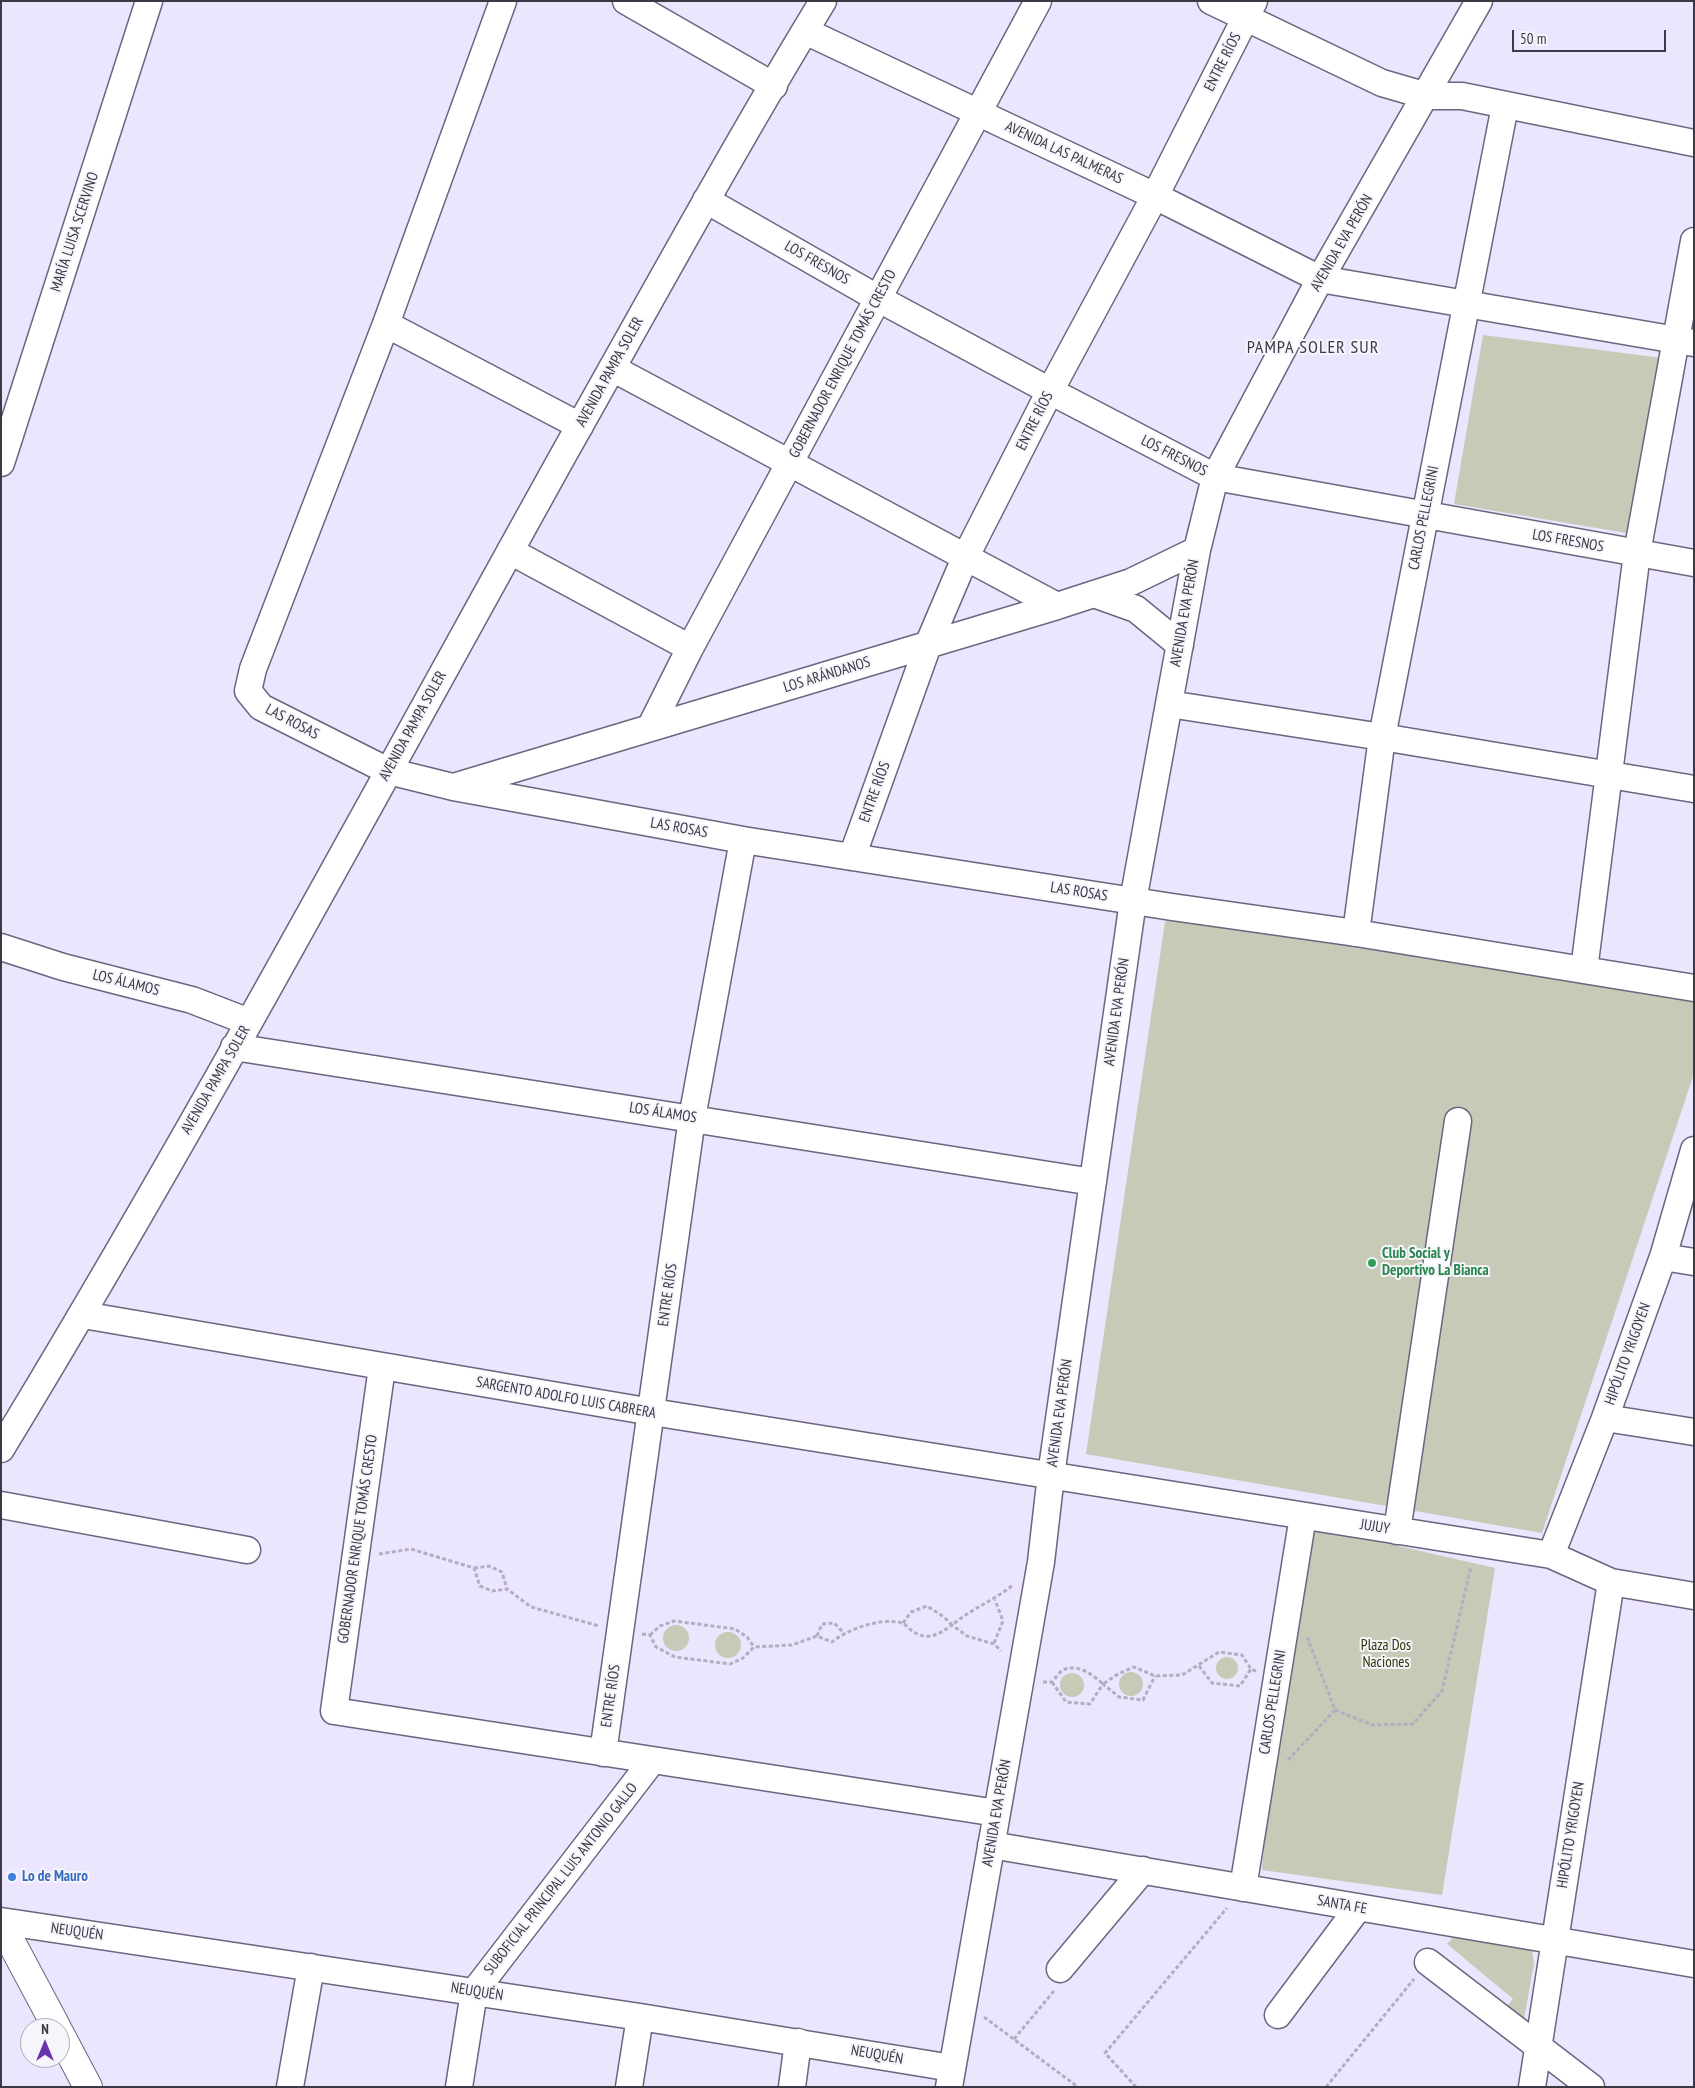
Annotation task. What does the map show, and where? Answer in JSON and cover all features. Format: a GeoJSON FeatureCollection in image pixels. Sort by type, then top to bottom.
{"type":"FeatureCollection","features":[{"type":"Feature","properties":{"kind":"main road"},"geometry":{"type":"LineString","coordinates":[[1,1922],[52,2018]]}},
{"type":"Feature","properties":{"kind":"main road"},"geometry":{"type":"LineString","coordinates":[[70,2053],[88,2087]]}},
{"type":"Feature","properties":{"kind":"street","name":"MARÍA LUISA SCERVINO"},"geometry":{"type":"LineString","coordinates":[[1,463],[149,1]]}},
{"type":"Feature","properties":{"kind":"street"},"geometry":{"type":"LineString","coordinates":[[503,1],[386,324],[580,426]]}},
{"type":"Feature","properties":{"kind":"street","name":"AVENIDA PAMPA SOLER"},"geometry":{"type":"LineString","coordinates":[[1,1449],[83,1315],[249,1022],[706,200],[823,1]]}},
{"type":"Feature","properties":{"kind":"street","name":"GOBERNADOR ENRIQUE TOMÁS CRESTO"},"geometry":{"type":"LineString","coordinates":[[650,728],[690,648],[1038,1]]}},
{"type":"Feature","properties":{"kind":"street"},"geometry":{"type":"LineString","coordinates":[[1211,1],[1250,10],[1382,83],[1426,96],[1462,96],[1694,143]]}},
{"type":"Feature","properties":{"kind":"street","name":"AVENIDA EVA PERÓN"},"geometry":{"type":"LineString","coordinates":[[951,2077],[1041,1562],[1051,1475],[1133,901],[1196,550],[1215,477],[1320,279],[1479,1]]}},
{"type":"Feature","properties":{"kind":"street"},"geometry":{"type":"LineString","coordinates":[[633,3],[774,86]]}},
{"type":"Feature","properties":{"kind":"street","name":"ENTRE RÍOS"},"geometry":{"type":"LineString","coordinates":[[852,857],[928,645],[965,558],[1050,391],[1155,196],[1250,10]]}},
{"type":"Feature","properties":{"kind":"street","name":"AVENIDA LAS PALMERAS"},"geometry":{"type":"LineString","coordinates":[[805,31],[1155,196],[1320,279],[1686,342]]}},
{"type":"Feature","properties":{"kind":"street","name":"CARLOS PELLEGRINI"},"geometry":{"type":"LineString","coordinates":[[1356,933],[1382,736],[1505,106]]}},
{"type":"Feature","properties":{"kind":"street","name":"LOS FRESNOS"},"geometry":{"type":"LineString","coordinates":[[706,200],[879,299],[1215,477],[1694,563]]}},
{"type":"Feature","properties":{"kind":"street"},"geometry":{"type":"LineString","coordinates":[[1584,970],[1637,553],[1686,342],[1694,241]]}},
{"type":"Feature","properties":{"kind":"street","name":"LAS ROSAS"},"geometry":{"type":"LineString","coordinates":[[386,324],[253,669],[248,691],[261,707],[388,771],[453,787],[743,840],[1133,901],[1356,933],[1694,988]]}},
{"type":"Feature","properties":{"kind":"street"},"geometry":{"type":"LineString","coordinates":[[612,368],[1057,606]]}},
{"type":"Feature","properties":{"kind":"street","name":"LOS ARÁNDANOS"},"geometry":{"type":"LineString","coordinates":[[453,787],[1057,606],[1131,582],[1196,550]]}},
{"type":"Feature","properties":{"kind":"street"},"geometry":{"type":"LineString","coordinates":[[510,551],[690,648]]}},
{"type":"Feature","properties":{"kind":"street"},"geometry":{"type":"LineString","coordinates":[[1094,594],[1136,609],[1180,645]]}},
{"type":"Feature","properties":{"kind":"street"},"geometry":{"type":"LineString","coordinates":[[1169,704],[1382,736],[1694,789]]}},
{"type":"Feature","properties":{"kind":"street","name":"ENTRE RÍOS"},"geometry":{"type":"LineString","coordinates":[[603,1753],[692,1118],[743,840]]}},
{"type":"Feature","properties":{"kind":"street","name":"LOS ÁLAMOS"},"geometry":{"type":"LineString","coordinates":[[1,947],[63,967],[192,1000],[249,1022]]}},
{"type":"Feature","properties":{"kind":"street","name":"LOS ÁLAMOS"},"geometry":{"type":"LineString","coordinates":[[234,1047],[1093,1182]]}},
{"type":"Feature","properties":{"kind":"street"},"geometry":{"type":"LineString","coordinates":[[1397,1531],[1458,1121]]}},
{"type":"Feature","properties":{"kind":"street","name":"HIPÓLITO YRIGOYEN"},"geometry":{"type":"LineString","coordinates":[[1551,1555],[1605,1418],[1663,1258],[1694,1150]]}},
{"type":"Feature","properties":{"kind":"street"},"geometry":{"type":"LineString","coordinates":[[1663,1258],[1694,1262]]}},
{"type":"Feature","properties":{"kind":"street","name":"SARGENTO ADOLFO LUIS CABRERA"},"geometry":{"type":"LineString","coordinates":[[83,1315],[652,1412],[1051,1475]]}},
{"type":"Feature","properties":{"kind":"street","name":"GOBERNADOR ENRIQUE TOMÁS CRESTO"},"geometry":{"type":"LineString","coordinates":[[382,1367],[334,1712],[603,1753]]}},
{"type":"Feature","properties":{"kind":"street"},"geometry":{"type":"LineString","coordinates":[[1605,1418],[1694,1432]]}},
{"type":"Feature","properties":{"kind":"street","name":"JUJUY"},"geometry":{"type":"LineString","coordinates":[[1051,1475],[1551,1555],[1611,1582],[1694,1596]]}},
{"type":"Feature","properties":{"kind":"street"},"geometry":{"type":"LineString","coordinates":[[1,1505],[247,1550]]}},
{"type":"Feature","properties":{"kind":"street","name":"CARLOS PELLEGRINI"},"geometry":{"type":"LineString","coordinates":[[1243,1888],[1303,1516]]}},
{"type":"Feature","properties":{"kind":"street","name":"HIPÓLITO YRIGOYEN"},"geometry":{"type":"LineString","coordinates":[[1532,2087],[1611,1582]]}},
{"type":"Feature","properties":{"kind":"street"},"geometry":{"type":"LineString","coordinates":[[603,1753],[997,1813]]}},
{"type":"Feature","properties":{"kind":"street","name":"SUBOFICIAL PRINCIPAL LUIS ANTONIO GALLO"},"geometry":{"type":"LineString","coordinates":[[459,2087],[474,1992],[652,1761]]}},
{"type":"Feature","properties":{"kind":"street","name":"SANTA FE"},"geometry":{"type":"LineString","coordinates":[[992,1845],[1554,1942],[1694,1964]]}},
{"type":"Feature","properties":{"kind":"street"},"geometry":{"type":"LineString","coordinates":[[1060,1969],[1143,1870]]}},
{"type":"Feature","properties":{"kind":"street"},"geometry":{"type":"LineString","coordinates":[[1278,2015],[1358,1908]]}},
{"type":"Feature","properties":{"kind":"street","name":"NEUQUÉN"},"geometry":{"type":"LineString","coordinates":[[1,1922],[311,1967],[798,2042],[951,2077]]}},
{"type":"Feature","properties":{"kind":"street"},"geometry":{"type":"LineString","coordinates":[[1660,1958],[1694,1984]]}},
{"type":"Feature","properties":{"kind":"street"},"geometry":{"type":"LineString","coordinates":[[1428,1962],[1539,2045],[1591,2087]]}},
{"type":"Feature","properties":{"kind":"street"},"geometry":{"type":"LineString","coordinates":[[290,2087],[311,1967]]}},
{"type":"Feature","properties":{"kind":"street"},"geometry":{"type":"LineString","coordinates":[[629,2087],[640,2017]]}},
{"type":"Feature","properties":{"kind":"street"},"geometry":{"type":"LineString","coordinates":[[792,2087],[798,2042]]}},
{"type":"Feature","properties":{"kind":"path"},"geometry":{"type":"LineString","coordinates":[[1304,1630],[1335,1710],[1372,1725],[1413,1724],[1442,1691],[1477,1544]]}},
{"type":"Feature","properties":{"kind":"path"},"geometry":{"type":"LineString","coordinates":[[356,1557],[411,1549],[474,1568],[489,1566],[502,1572],[507,1589],[531,1607],[620,1632],[650,1635],[660,1626],[674,1621],[734,1628],[747,1637],[754,1647]]}},
{"type":"Feature","properties":{"kind":"path"},"geometry":{"type":"LineString","coordinates":[[650,1635],[656,1647],[675,1657],[730,1664],[743,1658],[754,1647],[792,1645],[817,1636],[832,1642],[844,1633],[881,1622],[903,1623],[912,1632],[925,1638],[938,1635],[968,1612],[995,1600],[1041,1562]]}},
{"type":"Feature","properties":{"kind":"path"},"geometry":{"type":"LineString","coordinates":[[474,1568],[480,1586],[492,1591],[507,1589]]}},
{"type":"Feature","properties":{"kind":"path"},"geometry":{"type":"LineString","coordinates":[[994,1644],[1003,1621],[995,1600]]}},
{"type":"Feature","properties":{"kind":"path"},"geometry":{"type":"LineString","coordinates":[[903,1623],[911,1612],[927,1606],[967,1636],[994,1644],[1034,1682],[1052,1682],[1063,1670],[1078,1668],[1091,1674],[1119,1697],[1143,1700],[1155,1676]]}},
{"type":"Feature","properties":{"kind":"path"},"geometry":{"type":"LineString","coordinates":[[817,1636],[822,1624],[834,1623],[844,1633]]}},
{"type":"Feature","properties":{"kind":"path"},"geometry":{"type":"LineString","coordinates":[[1052,1682],[1066,1702],[1090,1704],[1103,1684],[1118,1674],[1134,1667],[1155,1676],[1182,1675],[1199,1666],[1218,1652],[1242,1655],[1251,1669],[1277,1678]]}},
{"type":"Feature","properties":{"kind":"path"},"geometry":{"type":"LineString","coordinates":[[1199,1666],[1212,1683],[1240,1686],[1251,1669]]}},
{"type":"Feature","properties":{"kind":"path"},"geometry":{"type":"LineString","coordinates":[[1284,1764],[1335,1710]]}},
{"type":"Feature","properties":{"kind":"path"},"geometry":{"type":"LineString","coordinates":[[1136,2087],[1105,2053],[1243,1888]]}},
{"type":"Feature","properties":{"kind":"path"},"geometry":{"type":"LineString","coordinates":[[1326,2087],[1428,1962]]}},
{"type":"Feature","properties":{"kind":"path"},"geometry":{"type":"LineString","coordinates":[[1014,2038],[1068,1975],[1060,1969]]}},
{"type":"Feature","properties":{"kind":"path"},"geometry":{"type":"LineString","coordinates":[[964,2001],[1078,2087]]}},
{"type":"Feature","properties":{"kind":"green space"},"geometry":{"type":"Polygon","coordinates":[[[1483,335],[1662,358],[1632,534],[1454,504],[1483,335]]]}},
{"type":"Feature","properties":{"kind":"green space","name":"Club Social y Deportivo La Bianca"},"geometry":{"type":"Polygon","coordinates":[[[1187,914],[1694,996],[1694,1073],[1542,1533],[1086,1454],[1165,922],[1187,914]]]}},
{"type":"Feature","properties":{"kind":"green space","name":"Plaza Dos Naciones"},"geometry":{"type":"Polygon","coordinates":[[[1311,1526],[1495,1568],[1442,1895],[1262,1870],[1267,1807],[1311,1526]]]}},
{"type":"Feature","properties":{"kind":"green space"},"geometry":{"type":"Polygon","coordinates":[[[676,1625],[685,1629],[689,1638],[685,1647],[676,1651],[667,1647],[663,1638],[667,1629],[676,1625]]]}},
{"type":"Feature","properties":{"kind":"green space"},"geometry":{"type":"Polygon","coordinates":[[[728,1632],[737,1636],[741,1645],[737,1654],[728,1658],[719,1654],[715,1645],[719,1636],[728,1632]]]}},
{"type":"Feature","properties":{"kind":"green space"},"geometry":{"type":"Polygon","coordinates":[[[1227,1657],[1235,1660],[1238,1668],[1235,1676],[1227,1679],[1219,1676],[1216,1668],[1219,1660],[1227,1657]]]}},
{"type":"Feature","properties":{"kind":"green space"},"geometry":{"type":"Polygon","coordinates":[[[1131,1672],[1140,1675],[1143,1684],[1140,1693],[1131,1696],[1122,1693],[1119,1684],[1122,1675],[1131,1672]]]}},
{"type":"Feature","properties":{"kind":"green space"},"geometry":{"type":"Polygon","coordinates":[[[1072,1673],[1080,1677],[1084,1685],[1080,1693],[1072,1697],[1064,1693],[1060,1685],[1064,1677],[1072,1673]]]}},
{"type":"Feature","properties":{"kind":"green space"},"geometry":{"type":"Polygon","coordinates":[[[1457,1933],[1532,1950],[1534,1963],[1523,2025],[1503,2011],[1513,1999],[1447,1944],[1457,1933]]]}},
{"type":"Feature","properties":{"kind":"place","name":"Club Social y Deportivo La Bianca"},"geometry":{"type":"Point","coordinates":[1372,1263]}},
{"type":"Feature","properties":{"kind":"place","name":"Lo de Mauro"},"geometry":{"type":"Point","coordinates":[12,1877]}},
{"type":"Feature","properties":{"kind":"district","name":"PAMPA SOLER SUR"},"geometry":{"type":"Point","coordinates":[1313,348]}}]}
